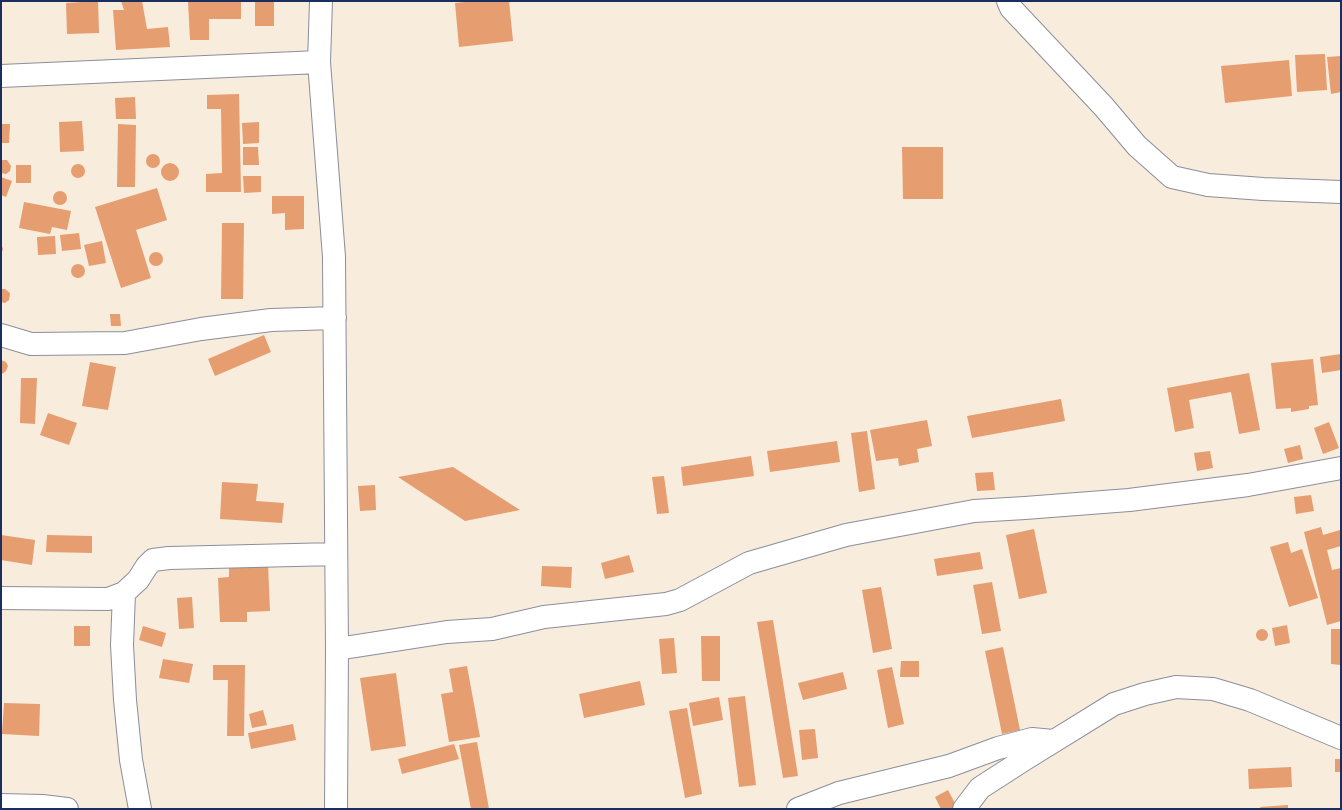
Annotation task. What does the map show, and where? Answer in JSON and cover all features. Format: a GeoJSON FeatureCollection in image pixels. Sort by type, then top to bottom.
{"type":"FeatureCollection","features":[{"type":"Feature","properties":{"kind":"street"},"geometry":{"type":"LineString","coordinates":[[321,1],[319,62],[334,257],[337,650],[336,809]]}},
{"type":"Feature","properties":{"kind":"street"},"geometry":{"type":"LineString","coordinates":[[1008,1],[1011,8],[1104,107],[1137,146],[1172,177],[1208,185],[1341,192]]}},
{"type":"Feature","properties":{"kind":"street"},"geometry":{"type":"LineString","coordinates":[[1,76],[319,62]]}},
{"type":"Feature","properties":{"kind":"street"},"geometry":{"type":"LineString","coordinates":[[1,335],[31,344],[125,343],[201,329],[271,320],[335,318]]}},
{"type":"Feature","properties":{"kind":"street"},"geometry":{"type":"LineString","coordinates":[[337,650],[447,632],[492,629],[544,617],[666,604],[680,600],[749,563],[846,535],[974,511],[1129,500],[1248,485],[1341,468]]}},
{"type":"Feature","properties":{"kind":"street"},"geometry":{"type":"LineString","coordinates":[[1,598],[108,599],[124,593],[138,580],[153,560],[169,558],[336,554]]}},
{"type":"Feature","properties":{"kind":"street"},"geometry":{"type":"LineString","coordinates":[[124,593],[122,645],[125,700],[132,760],[140,809]]}},
{"type":"Feature","properties":{"kind":"street"},"geometry":{"type":"LineString","coordinates":[[964,809],[980,788],[1114,704],[1145,694],[1176,687],[1213,689],[1228,693],[1250,700],[1341,738]]}},
{"type":"Feature","properties":{"kind":"street"},"geometry":{"type":"LineString","coordinates":[[798,809],[839,793],[949,766],[1032,739],[1054,741]]}},
{"type":"Feature","properties":{"kind":"street"},"geometry":{"type":"LineString","coordinates":[[1,804],[67,809]]}},
{"type":"Feature","properties":{"kind":"building"},"geometry":{"type":"Polygon","coordinates":[[[98,1],[99,33],[67,34],[66,3],[98,1]]]}},
{"type":"Feature","properties":{"kind":"building"},"geometry":{"type":"Polygon","coordinates":[[[121,1],[142,1],[147,29],[168,27],[170,47],[116,50],[113,10],[124,10],[121,1]]]}},
{"type":"Feature","properties":{"kind":"building"},"geometry":{"type":"Polygon","coordinates":[[[188,1],[241,1],[241,19],[209,19],[209,40],[190,40],[188,1]]]}},
{"type":"Feature","properties":{"kind":"building"},"geometry":{"type":"Polygon","coordinates":[[[255,1],[274,1],[274,26],[255,26],[255,1]]]}},
{"type":"Feature","properties":{"kind":"building"},"geometry":{"type":"Polygon","coordinates":[[[474,1],[509,1],[513,41],[459,47],[455,3],[474,1]]]}},
{"type":"Feature","properties":{"kind":"building"},"geometry":{"type":"Polygon","coordinates":[[[1325,54],[1327,90],[1297,92],[1295,55],[1325,54]]]}},
{"type":"Feature","properties":{"kind":"building"},"geometry":{"type":"Polygon","coordinates":[[[1341,56],[1341,92],[1331,94],[1327,57],[1341,56]]]}},
{"type":"Feature","properties":{"kind":"building"},"geometry":{"type":"Polygon","coordinates":[[[1289,60],[1292,96],[1225,103],[1221,66],[1289,60]]]}},
{"type":"Feature","properties":{"kind":"building"},"geometry":{"type":"Polygon","coordinates":[[[239,94],[241,192],[206,192],[206,174],[222,173],[221,109],[207,109],[207,95],[239,94]]]}},
{"type":"Feature","properties":{"kind":"building"},"geometry":{"type":"Polygon","coordinates":[[[135,97],[136,119],[116,119],[115,98],[135,97]]]}},
{"type":"Feature","properties":{"kind":"building"},"geometry":{"type":"Polygon","coordinates":[[[82,121],[84,151],[60,152],[59,122],[82,121]]]}},
{"type":"Feature","properties":{"kind":"building"},"geometry":{"type":"Polygon","coordinates":[[[259,122],[259,143],[243,144],[242,123],[259,122]]]}},
{"type":"Feature","properties":{"kind":"building"},"geometry":{"type":"Polygon","coordinates":[[[1,124],[10,124],[9,143],[1,143],[1,124]]]}},
{"type":"Feature","properties":{"kind":"building"},"geometry":{"type":"Polygon","coordinates":[[[118,124],[136,125],[135,187],[117,187],[118,124]]]}},
{"type":"Feature","properties":{"kind":"building"},"geometry":{"type":"Polygon","coordinates":[[[243,147],[258,147],[259,165],[243,165],[243,147]]]}},
{"type":"Feature","properties":{"kind":"building"},"geometry":{"type":"Polygon","coordinates":[[[902,147],[943,147],[943,199],[903,199],[902,147]]]}},
{"type":"Feature","properties":{"kind":"building"},"geometry":{"type":"Polygon","coordinates":[[[150,154],[156,154],[160,158],[160,164],[156,168],[150,168],[146,164],[146,158],[150,154]]]}},
{"type":"Feature","properties":{"kind":"building"},"geometry":{"type":"Polygon","coordinates":[[[1,160],[7,160],[11,166],[10,171],[6,174],[1,173],[1,160]]]}},
{"type":"Feature","properties":{"kind":"building"},"geometry":{"type":"Polygon","coordinates":[[[170,163],[176,166],[179,172],[176,178],[170,181],[164,178],[161,172],[164,166],[170,163]]]}},
{"type":"Feature","properties":{"kind":"building"},"geometry":{"type":"Polygon","coordinates":[[[75,164],[81,164],[85,168],[85,174],[81,178],[75,178],[71,174],[71,168],[75,164]]]}},
{"type":"Feature","properties":{"kind":"building"},"geometry":{"type":"Polygon","coordinates":[[[16,165],[31,165],[31,183],[16,183],[16,165]]]}},
{"type":"Feature","properties":{"kind":"building"},"geometry":{"type":"Polygon","coordinates":[[[243,176],[261,176],[261,192],[244,193],[243,176]]]}},
{"type":"Feature","properties":{"kind":"building"},"geometry":{"type":"Polygon","coordinates":[[[1,177],[12,181],[6,197],[1,195],[1,177]]]}},
{"type":"Feature","properties":{"kind":"building"},"geometry":{"type":"Polygon","coordinates":[[[157,188],[167,220],[136,230],[151,278],[121,288],[95,207],[157,188]]]}},
{"type":"Feature","properties":{"kind":"building"},"geometry":{"type":"Polygon","coordinates":[[[60,191],[65,193],[67,198],[65,203],[60,205],[55,203],[53,198],[55,193],[60,191]]]}},
{"type":"Feature","properties":{"kind":"building"},"geometry":{"type":"Polygon","coordinates":[[[272,196],[304,196],[304,229],[285,230],[285,213],[272,214],[272,196]]]}},
{"type":"Feature","properties":{"kind":"building"},"geometry":{"type":"Polygon","coordinates":[[[24,202],[71,211],[67,230],[52,227],[50,234],[19,228],[24,202]]]}},
{"type":"Feature","properties":{"kind":"building"},"geometry":{"type":"Polygon","coordinates":[[[222,223],[244,223],[243,299],[221,299],[222,223]]]}},
{"type":"Feature","properties":{"kind":"building"},"geometry":{"type":"Polygon","coordinates":[[[79,233],[81,249],[62,251],[60,235],[79,233]]]}},
{"type":"Feature","properties":{"kind":"building"},"geometry":{"type":"Polygon","coordinates":[[[55,236],[56,254],[38,255],[37,237],[55,236]]]}},
{"type":"Feature","properties":{"kind":"building"},"geometry":{"type":"Polygon","coordinates":[[[102,241],[106,263],[89,266],[84,245],[102,241]]]}},
{"type":"Feature","properties":{"kind":"building"},"geometry":{"type":"Polygon","coordinates":[[[1,244],[3,249],[1,255],[1,244]]]}},
{"type":"Feature","properties":{"kind":"building"},"geometry":{"type":"Polygon","coordinates":[[[153,252],[159,252],[163,256],[163,262],[159,266],[153,266],[149,262],[149,256],[153,252]]]}},
{"type":"Feature","properties":{"kind":"building"},"geometry":{"type":"Polygon","coordinates":[[[78,264],[83,266],[85,271],[83,276],[78,278],[73,276],[71,271],[73,266],[78,264]]]}},
{"type":"Feature","properties":{"kind":"building"},"geometry":{"type":"Polygon","coordinates":[[[1,289],[5,289],[10,293],[9,300],[5,303],[1,302],[1,289]]]}},
{"type":"Feature","properties":{"kind":"building"},"geometry":{"type":"Polygon","coordinates":[[[110,314],[120,314],[121,326],[111,326],[110,314]]]}},
{"type":"Feature","properties":{"kind":"building"},"geometry":{"type":"Polygon","coordinates":[[[264,335],[271,352],[215,376],[208,359],[264,335]]]}},
{"type":"Feature","properties":{"kind":"building"},"geometry":{"type":"Polygon","coordinates":[[[1341,354],[1341,370],[1322,373],[1320,357],[1341,354]]]}},
{"type":"Feature","properties":{"kind":"building"},"geometry":{"type":"Polygon","coordinates":[[[1313,359],[1318,405],[1309,406],[1309,409],[1291,412],[1291,408],[1276,409],[1271,363],[1313,359]]]}},
{"type":"Feature","properties":{"kind":"building"},"geometry":{"type":"Polygon","coordinates":[[[1,360],[6,362],[8,366],[6,371],[2,374],[1,374],[1,360]]]}},
{"type":"Feature","properties":{"kind":"building"},"geometry":{"type":"Polygon","coordinates":[[[90,362],[116,367],[108,410],[82,406],[90,362]]]}},
{"type":"Feature","properties":{"kind":"building"},"geometry":{"type":"Polygon","coordinates":[[[1249,373],[1260,430],[1239,434],[1231,392],[1189,400],[1194,428],[1175,432],[1167,388],[1249,373]]]}},
{"type":"Feature","properties":{"kind":"building"},"geometry":{"type":"Polygon","coordinates":[[[21,378],[37,378],[35,424],[20,423],[21,378]]]}},
{"type":"Feature","properties":{"kind":"building"},"geometry":{"type":"Polygon","coordinates":[[[1061,399],[1065,421],[972,438],[967,416],[1061,399]]]}},
{"type":"Feature","properties":{"kind":"building"},"geometry":{"type":"Polygon","coordinates":[[[48,413],[77,423],[69,445],[40,435],[48,413]]]}},
{"type":"Feature","properties":{"kind":"building"},"geometry":{"type":"Polygon","coordinates":[[[927,420],[932,446],[917,449],[919,462],[899,466],[898,458],[876,461],[870,430],[927,420]]]}},
{"type":"Feature","properties":{"kind":"building"},"geometry":{"type":"Polygon","coordinates":[[[1329,422],[1339,448],[1323,454],[1314,428],[1329,422]]]}},
{"type":"Feature","properties":{"kind":"building"},"geometry":{"type":"Polygon","coordinates":[[[867,431],[875,489],[859,492],[851,433],[867,431]]]}},
{"type":"Feature","properties":{"kind":"building"},"geometry":{"type":"Polygon","coordinates":[[[837,441],[840,462],[770,472],[767,451],[837,441]]]}},
{"type":"Feature","properties":{"kind":"building"},"geometry":{"type":"Polygon","coordinates":[[[1300,445],[1303,459],[1288,463],[1284,449],[1300,445]]]}},
{"type":"Feature","properties":{"kind":"building"},"geometry":{"type":"Polygon","coordinates":[[[1210,451],[1213,468],[1197,471],[1194,453],[1210,451]]]}},
{"type":"Feature","properties":{"kind":"building"},"geometry":{"type":"Polygon","coordinates":[[[751,456],[754,476],[683,486],[681,467],[751,456]]]}},
{"type":"Feature","properties":{"kind":"building"},"geometry":{"type":"Polygon","coordinates":[[[453,467],[520,510],[465,521],[398,477],[453,467]]]}},
{"type":"Feature","properties":{"kind":"building"},"geometry":{"type":"Polygon","coordinates":[[[993,472],[995,490],[977,491],[975,473],[993,472]]]}},
{"type":"Feature","properties":{"kind":"building"},"geometry":{"type":"Polygon","coordinates":[[[664,476],[669,513],[657,514],[652,477],[664,476]]]}},
{"type":"Feature","properties":{"kind":"building"},"geometry":{"type":"Polygon","coordinates":[[[222,482],[258,484],[256,501],[284,503],[282,523],[220,519],[222,482]]]}},
{"type":"Feature","properties":{"kind":"building"},"geometry":{"type":"Polygon","coordinates":[[[375,485],[376,510],[360,511],[358,486],[375,485]]]}},
{"type":"Feature","properties":{"kind":"building"},"geometry":{"type":"Polygon","coordinates":[[[1311,495],[1314,511],[1296,514],[1294,497],[1311,495]]]}},
{"type":"Feature","properties":{"kind":"building"},"geometry":{"type":"Polygon","coordinates":[[[1321,527],[1323,535],[1340,530],[1341,534],[1341,546],[1327,550],[1332,570],[1341,568],[1341,621],[1327,625],[1304,532],[1321,527]]]}},
{"type":"Feature","properties":{"kind":"building"},"geometry":{"type":"Polygon","coordinates":[[[1034,529],[1047,593],[1019,599],[1006,535],[1034,529]]]}},
{"type":"Feature","properties":{"kind":"building"},"geometry":{"type":"Polygon","coordinates":[[[1,535],[35,540],[32,565],[1,560],[1,535]]]}},
{"type":"Feature","properties":{"kind":"building"},"geometry":{"type":"Polygon","coordinates":[[[47,535],[92,536],[92,553],[46,552],[47,535]]]}},
{"type":"Feature","properties":{"kind":"building"},"geometry":{"type":"Polygon","coordinates":[[[1288,542],[1291,553],[1302,549],[1318,598],[1289,607],[1270,547],[1288,542]]]}},
{"type":"Feature","properties":{"kind":"building"},"geometry":{"type":"Polygon","coordinates":[[[980,552],[983,569],[937,576],[934,559],[980,552]]]}},
{"type":"Feature","properties":{"kind":"building"},"geometry":{"type":"Polygon","coordinates":[[[629,555],[634,572],[605,579],[601,563],[629,555]]]}},
{"type":"Feature","properties":{"kind":"building"},"geometry":{"type":"Polygon","coordinates":[[[268,564],[270,611],[247,612],[247,622],[220,622],[218,578],[229,577],[229,566],[268,564]]]}},
{"type":"Feature","properties":{"kind":"building"},"geometry":{"type":"Polygon","coordinates":[[[542,566],[572,567],[571,588],[541,586],[542,566]]]}},
{"type":"Feature","properties":{"kind":"building"},"geometry":{"type":"Polygon","coordinates":[[[992,582],[1001,631],[982,634],[973,585],[992,582]]]}},
{"type":"Feature","properties":{"kind":"building"},"geometry":{"type":"Polygon","coordinates":[[[881,587],[892,649],[873,653],[862,590],[881,587]]]}},
{"type":"Feature","properties":{"kind":"building"},"geometry":{"type":"Polygon","coordinates":[[[192,597],[194,628],[179,629],[177,598],[192,597]]]}},
{"type":"Feature","properties":{"kind":"building"},"geometry":{"type":"Polygon","coordinates":[[[773,620],[798,776],[783,778],[757,622],[773,620]]]}},
{"type":"Feature","properties":{"kind":"building"},"geometry":{"type":"Polygon","coordinates":[[[1287,625],[1290,643],[1275,646],[1272,628],[1287,625]]]}},
{"type":"Feature","properties":{"kind":"building"},"geometry":{"type":"Polygon","coordinates":[[[74,626],[90,626],[90,646],[74,646],[74,626]]]}},
{"type":"Feature","properties":{"kind":"building"},"geometry":{"type":"Polygon","coordinates":[[[143,626],[166,633],[162,647],[139,640],[143,626]]]}},
{"type":"Feature","properties":{"kind":"building"},"geometry":{"type":"Polygon","coordinates":[[[1260,629],[1264,629],[1268,635],[1264,641],[1260,641],[1256,637],[1256,633],[1260,629]]]}},
{"type":"Feature","properties":{"kind":"building"},"geometry":{"type":"Polygon","coordinates":[[[1331,629],[1341,629],[1341,665],[1331,664],[1331,629]]]}},
{"type":"Feature","properties":{"kind":"building"},"geometry":{"type":"Polygon","coordinates":[[[701,636],[720,636],[720,681],[702,681],[701,636]]]}},
{"type":"Feature","properties":{"kind":"building"},"geometry":{"type":"Polygon","coordinates":[[[674,638],[677,673],[662,674],[659,639],[674,638]]]}},
{"type":"Feature","properties":{"kind":"building"},"geometry":{"type":"Polygon","coordinates":[[[1003,647],[1020,730],[1002,734],[985,651],[1003,647]]]}},
{"type":"Feature","properties":{"kind":"building"},"geometry":{"type":"Polygon","coordinates":[[[163,659],[193,664],[189,683],[159,678],[163,659]]]}},
{"type":"Feature","properties":{"kind":"building"},"geometry":{"type":"Polygon","coordinates":[[[901,661],[919,661],[919,677],[900,677],[901,661]]]}},
{"type":"Feature","properties":{"kind":"building"},"geometry":{"type":"Polygon","coordinates":[[[213,665],[245,665],[244,736],[227,736],[228,680],[213,680],[213,665]]]}},
{"type":"Feature","properties":{"kind":"building"},"geometry":{"type":"Polygon","coordinates":[[[467,666],[480,737],[449,742],[441,694],[453,692],[449,669],[467,666]]]}},
{"type":"Feature","properties":{"kind":"building"},"geometry":{"type":"Polygon","coordinates":[[[892,667],[904,724],[888,728],[877,670],[892,667]]]}},
{"type":"Feature","properties":{"kind":"building"},"geometry":{"type":"Polygon","coordinates":[[[843,672],[847,689],[803,700],[798,683],[843,672]]]}},
{"type":"Feature","properties":{"kind":"building"},"geometry":{"type":"Polygon","coordinates":[[[396,673],[406,746],[371,751],[360,678],[396,673]]]}},
{"type":"Feature","properties":{"kind":"building"},"geometry":{"type":"Polygon","coordinates":[[[640,681],[645,705],[584,718],[579,694],[640,681]]]}},
{"type":"Feature","properties":{"kind":"building"},"geometry":{"type":"Polygon","coordinates":[[[745,696],[756,785],[739,787],[728,698],[745,696]]]}},
{"type":"Feature","properties":{"kind":"building"},"geometry":{"type":"Polygon","coordinates":[[[719,697],[723,720],[693,726],[689,703],[719,697]]]}},
{"type":"Feature","properties":{"kind":"building"},"geometry":{"type":"Polygon","coordinates":[[[4,703],[40,704],[39,736],[2,734],[4,703]]]}},
{"type":"Feature","properties":{"kind":"building"},"geometry":{"type":"Polygon","coordinates":[[[687,708],[702,794],[685,798],[669,711],[687,708]]]}},
{"type":"Feature","properties":{"kind":"building"},"geometry":{"type":"Polygon","coordinates":[[[263,710],[267,725],[252,728],[249,714],[263,710]]]}},
{"type":"Feature","properties":{"kind":"building"},"geometry":{"type":"Polygon","coordinates":[[[293,724],[296,740],[251,749],[248,733],[293,724]]]}},
{"type":"Feature","properties":{"kind":"building"},"geometry":{"type":"Polygon","coordinates":[[[815,729],[818,758],[802,760],[799,730],[815,729]]]}},
{"type":"Feature","properties":{"kind":"building"},"geometry":{"type":"Polygon","coordinates":[[[477,742],[489,809],[471,809],[459,745],[477,742]]]}},
{"type":"Feature","properties":{"kind":"building"},"geometry":{"type":"Polygon","coordinates":[[[454,744],[459,759],[402,774],[398,759],[454,744]]]}},
{"type":"Feature","properties":{"kind":"building"},"geometry":{"type":"Polygon","coordinates":[[[1335,759],[1341,759],[1341,772],[1335,772],[1335,759]]]}},
{"type":"Feature","properties":{"kind":"building"},"geometry":{"type":"Polygon","coordinates":[[[1291,767],[1292,787],[1249,789],[1248,769],[1291,767]]]}},
{"type":"Feature","properties":{"kind":"building"},"geometry":{"type":"Polygon","coordinates":[[[948,790],[958,809],[941,809],[935,797],[948,790]]]}},
{"type":"Feature","properties":{"kind":"building"},"geometry":{"type":"Polygon","coordinates":[[[1288,805],[1288,809],[1261,809],[1260,807],[1288,805]]]}}]}
